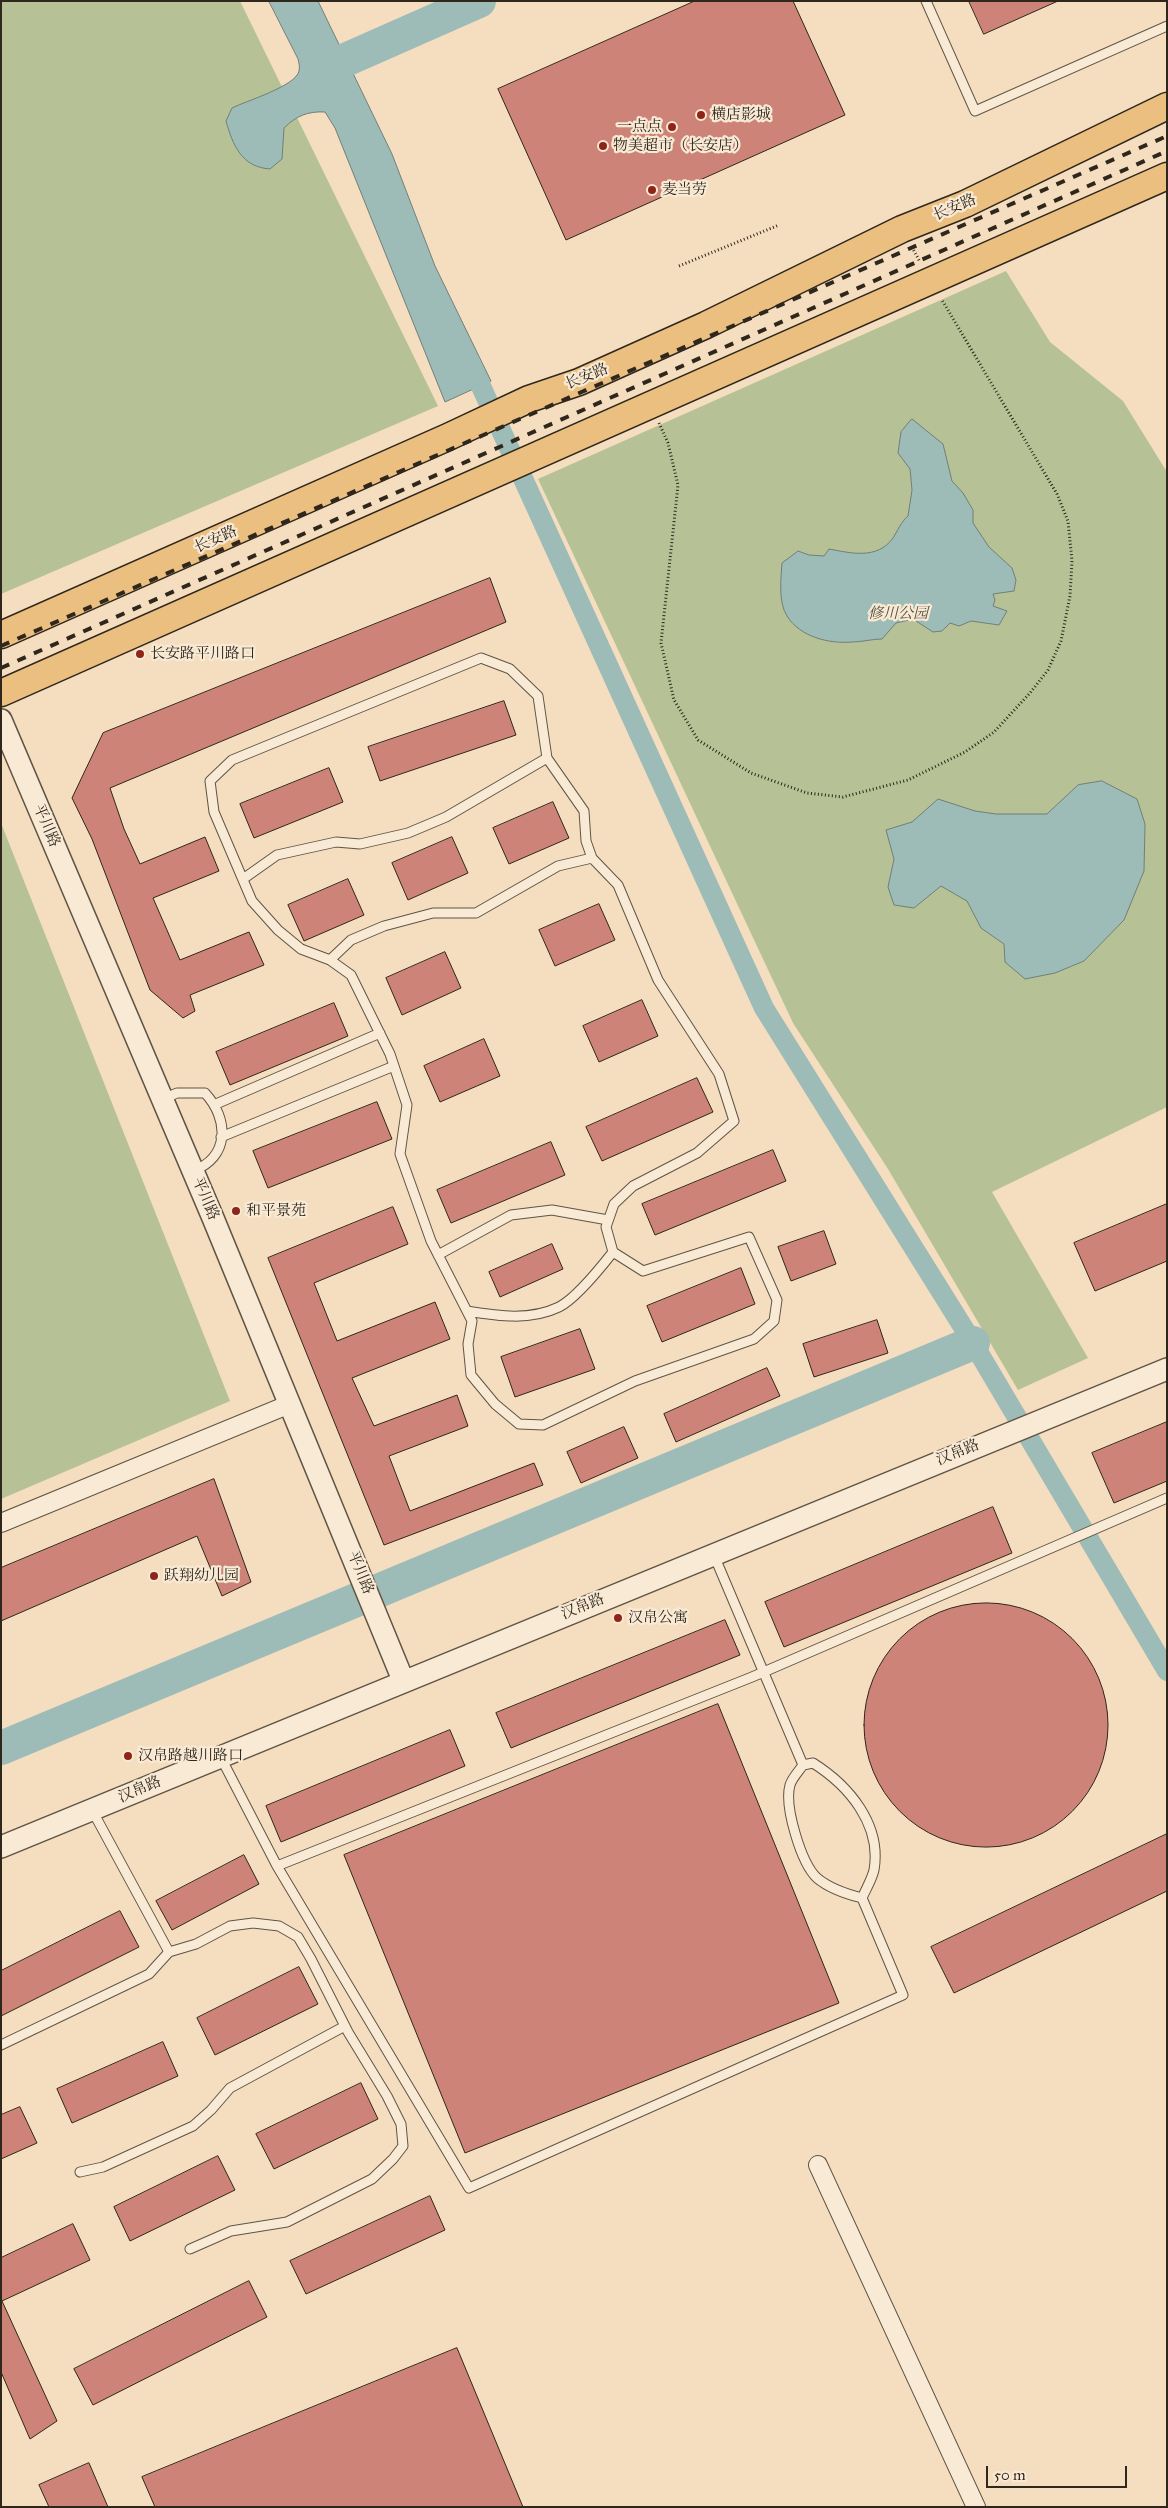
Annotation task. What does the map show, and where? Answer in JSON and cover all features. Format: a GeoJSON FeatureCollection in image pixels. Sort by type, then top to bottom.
{"type":"FeatureCollection","features":[{"type":"Feature","properties":{"kind":"main road","name":"长安路"},"geometry":{"type":"LineString","coordinates":[[1,635],[448,437],[529,399],[579,382],[697,329],[902,229],[965,204],[1167,106]]}},
{"type":"Feature","properties":{"kind":"main road"},"geometry":{"type":"LineString","coordinates":[[1,693],[1167,176]]}},
{"type":"Feature","properties":{"kind":"street","name":"平川路"},"geometry":{"type":"LineString","coordinates":[[1,720],[193,1171],[403,1680]]}},
{"type":"Feature","properties":{"kind":"street","name":"汉帛路"},"geometry":{"type":"LineString","coordinates":[[1,1847],[403,1680],[1167,1369]]}},
{"type":"Feature","properties":{"kind":"street"},"geometry":{"type":"LineString","coordinates":[[1,1523],[290,1404]]}},
{"type":"Feature","properties":{"kind":"street"},"geometry":{"type":"LineString","coordinates":[[818,2165],[976,2507]]}},
{"type":"Feature","properties":{"kind":"lane"},"geometry":{"type":"LineString","coordinates":[[926,1],[975,111],[1167,26]]}},
{"type":"Feature","properties":{"kind":"lane"},"geometry":{"type":"LineString","coordinates":[[481,658],[510,669],[538,696],[547,758],[584,811],[586,841],[592,858],[618,885],[658,980],[719,1074],[734,1121],[697,1153],[633,1186],[614,1204],[606,1226],[613,1252],[643,1271],[749,1237],[777,1300],[774,1321],[754,1340],[635,1381],[543,1425],[520,1424],[495,1404],[471,1375],[468,1344],[472,1321],[438,1255],[415,1202],[400,1154],[407,1105],[394,1066],[380,1033],[351,975],[330,960],[301,949],[278,930],[252,901],[214,812],[210,782],[232,760],[481,658]]}},
{"type":"Feature","properties":{"kind":"lane"},"geometry":{"type":"LineString","coordinates":[[243,879],[277,855],[336,842],[360,844],[408,833],[446,817],[547,758]]}},
{"type":"Feature","properties":{"kind":"lane"},"geometry":{"type":"LineString","coordinates":[[330,960],[351,940],[384,926],[433,913],[476,913],[558,866],[592,858]]}},
{"type":"Feature","properties":{"kind":"lane"},"geometry":{"type":"LineString","coordinates":[[216,1104],[380,1033]]}},
{"type":"Feature","properties":{"kind":"lane"},"geometry":{"type":"LineString","coordinates":[[222,1137],[394,1066]]}},
{"type":"Feature","properties":{"kind":"lane"},"geometry":{"type":"LineString","coordinates":[[162,1099],[177,1093],[205,1093],[216,1104],[222,1127],[221,1149],[207,1166],[193,1171]]}},
{"type":"Feature","properties":{"kind":"lane"},"geometry":{"type":"LineString","coordinates":[[438,1255],[511,1215],[552,1210],[608,1220]]}},
{"type":"Feature","properties":{"kind":"lane"},"geometry":{"type":"LineString","coordinates":[[467,1311],[502,1316],[527,1316],[560,1306],[597,1272],[613,1252]]}},
{"type":"Feature","properties":{"kind":"lane"},"geometry":{"type":"LineString","coordinates":[[277,1866],[764,1672],[1167,1498]]}},
{"type":"Feature","properties":{"kind":"lane"},"geometry":{"type":"LineString","coordinates":[[713,1553],[803,1766]]}},
{"type":"Feature","properties":{"kind":"lane"},"geometry":{"type":"LineString","coordinates":[[220,1756],[277,1866],[468,2188],[903,1995],[862,1898],[874,1870],[873,1843],[864,1813],[846,1787],[831,1774],[813,1763],[803,1766],[790,1784],[788,1805],[797,1842],[816,1877],[840,1893],[862,1898]]}},
{"type":"Feature","properties":{"kind":"lane"},"geometry":{"type":"LineString","coordinates":[[92,1810],[169,1952]]}},
{"type":"Feature","properties":{"kind":"lane"},"geometry":{"type":"LineString","coordinates":[[1,2045],[149,1974],[169,1952],[196,1944],[230,1926],[253,1922],[279,1926],[298,1937],[345,2026],[387,2096],[401,2124],[403,2146],[393,2160],[372,2179],[287,2222],[231,2231],[190,2249]]}},
{"type":"Feature","properties":{"kind":"lane"},"geometry":{"type":"LineString","coordinates":[[80,2172],[103,2167],[193,2126],[211,2110],[230,2088],[345,2026]]}},
{"type":"Feature","properties":{"kind":"path"},"geometry":{"type":"LineString","coordinates":[[679,266],[779,225]]}},
{"type":"Feature","properties":{"kind":"path"},"geometry":{"type":"LineString","coordinates":[[650,405],[668,443],[678,485],[661,644],[674,700],[698,740],[751,773],[807,793],[843,797],[908,780],[965,752],[994,732],[1048,670],[1061,641],[1070,596],[1072,561],[1068,521],[1057,494],[930,280],[902,229]]}},
{"type":"Feature","properties":{"kind":"green space"},"geometry":{"type":"Polygon","coordinates":[[[1,1],[240,1],[438,406],[1,594],[1,1]]]}},
{"type":"Feature","properties":{"kind":"green space","name":"修川公园"},"geometry":{"type":"Polygon","coordinates":[[[1006,271],[1050,342],[1123,401],[1167,472],[1167,1107],[992,1192],[1088,1358],[1018,1390],[888,1169],[793,1023],[538,479],[1006,271]]]}},
{"type":"Feature","properties":{"kind":"green space"},"geometry":{"type":"Polygon","coordinates":[[[1,823],[230,1401],[1,1499],[1,823]]]}},
{"type":"Feature","properties":{"kind":"water"},"geometry":{"type":"Polygon","coordinates":[[[269,1],[318,1],[392,154],[435,266],[491,381],[445,402],[335,128],[325,112],[313,112],[303,115],[293,120],[284,128],[282,159],[270,169],[252,164],[240,154],[232,139],[226,121],[232,108],[280,87],[296,77],[299,71],[298,59],[269,1]]]}},
{"type":"Feature","properties":{"kind":"water"},"geometry":{"type":"Polygon","coordinates":[[[912,419],[943,444],[952,481],[963,493],[973,510],[973,523],[989,547],[1012,568],[1016,580],[1014,591],[993,594],[995,600],[993,606],[1007,611],[999,625],[971,621],[959,626],[950,623],[942,631],[933,632],[913,619],[896,623],[882,639],[856,642],[834,642],[807,634],[793,623],[784,610],[781,590],[782,563],[798,551],[809,555],[824,556],[829,549],[863,553],[879,550],[887,545],[901,523],[908,516],[912,490],[910,469],[898,453],[901,432],[912,419]]]}},
{"type":"Feature","properties":{"kind":"water"},"geometry":{"type":"Polygon","coordinates":[[[1102,781],[1137,799],[1145,824],[1144,871],[1124,920],[1084,961],[1055,973],[1025,979],[1005,962],[1004,944],[981,928],[967,901],[941,886],[914,908],[894,905],[888,887],[894,859],[886,830],[912,822],[938,799],[975,811],[996,814],[1047,814],[1078,785],[1102,781]]]}},
{"type":"Feature","properties":{"kind":"building"},"geometry":{"type":"Polygon","coordinates":[[[695,1],[793,1],[845,115],[566,240],[498,89],[695,1]]]}},
{"type":"Feature","properties":{"kind":"building"},"geometry":{"type":"Polygon","coordinates":[[[969,1],[1058,1],[984,34],[969,1]]]}},
{"type":"Feature","properties":{"kind":"building"},"geometry":{"type":"Polygon","coordinates":[[[490,578],[506,622],[110,788],[124,829],[140,864],[205,837],[219,871],[153,898],[180,960],[249,932],[264,965],[190,995],[195,1011],[183,1018],[150,990],[92,839],[72,798],[103,733],[490,578]]]}},
{"type":"Feature","properties":{"kind":"building"},"geometry":{"type":"Polygon","coordinates":[[[504,701],[516,735],[380,781],[368,747],[504,701]]]}},
{"type":"Feature","properties":{"kind":"building"},"geometry":{"type":"Polygon","coordinates":[[[329,768],[343,802],[254,838],[240,804],[329,768]]]}},
{"type":"Feature","properties":{"kind":"building"},"geometry":{"type":"Polygon","coordinates":[[[553,802],[569,838],[509,864],[493,828],[553,802]]]}},
{"type":"Feature","properties":{"kind":"building"},"geometry":{"type":"Polygon","coordinates":[[[452,837],[468,873],[408,900],[392,863],[452,837]]]}},
{"type":"Feature","properties":{"kind":"building"},"geometry":{"type":"Polygon","coordinates":[[[348,879],[364,915],[304,941],[288,905],[348,879]]]}},
{"type":"Feature","properties":{"kind":"building"},"geometry":{"type":"Polygon","coordinates":[[[599,904],[615,940],[555,966],[539,930],[599,904]]]}},
{"type":"Feature","properties":{"kind":"building"},"geometry":{"type":"Polygon","coordinates":[[[445,952],[461,988],[402,1015],[386,978],[445,952]]]}},
{"type":"Feature","properties":{"kind":"building"},"geometry":{"type":"Polygon","coordinates":[[[642,1000],[658,1036],[599,1062],[583,1026],[642,1000]]]}},
{"type":"Feature","properties":{"kind":"building"},"geometry":{"type":"Polygon","coordinates":[[[334,1003],[348,1036],[230,1085],[216,1052],[334,1003]]]}},
{"type":"Feature","properties":{"kind":"building"},"geometry":{"type":"Polygon","coordinates":[[[484,1039],[500,1076],[440,1102],[424,1066],[484,1039]]]}},
{"type":"Feature","properties":{"kind":"building"},"geometry":{"type":"Polygon","coordinates":[[[697,1078],[713,1112],[602,1161],[586,1127],[697,1078]]]}},
{"type":"Feature","properties":{"kind":"building"},"geometry":{"type":"Polygon","coordinates":[[[377,1102],[392,1139],[268,1188],[253,1151],[377,1102]]]}},
{"type":"Feature","properties":{"kind":"building"},"geometry":{"type":"Polygon","coordinates":[[[551,1142],[565,1175],[451,1223],[437,1190],[551,1142]]]}},
{"type":"Feature","properties":{"kind":"building"},"geometry":{"type":"Polygon","coordinates":[[[773,1150],[786,1181],[655,1235],[642,1204],[773,1150]]]}},
{"type":"Feature","properties":{"kind":"building"},"geometry":{"type":"Polygon","coordinates":[[[1167,1204],[1167,1261],[1095,1291],[1074,1243],[1167,1204]]]}},
{"type":"Feature","properties":{"kind":"building"},"geometry":{"type":"Polygon","coordinates":[[[393,1207],[408,1244],[314,1283],[337,1341],[435,1302],[450,1339],[352,1378],[374,1426],[457,1395],[468,1426],[389,1456],[410,1511],[534,1463],[543,1485],[384,1545],[268,1258],[393,1207]]]}},
{"type":"Feature","properties":{"kind":"building"},"geometry":{"type":"Polygon","coordinates":[[[824,1231],[836,1264],[791,1281],[778,1247],[824,1231]]]}},
{"type":"Feature","properties":{"kind":"building"},"geometry":{"type":"Polygon","coordinates":[[[552,1244],[563,1269],[500,1297],[489,1272],[552,1244]]]}},
{"type":"Feature","properties":{"kind":"building"},"geometry":{"type":"Polygon","coordinates":[[[741,1268],[755,1304],[662,1342],[647,1306],[741,1268]]]}},
{"type":"Feature","properties":{"kind":"building"},"geometry":{"type":"Polygon","coordinates":[[[877,1320],[888,1353],[814,1377],[803,1344],[877,1320]]]}},
{"type":"Feature","properties":{"kind":"building"},"geometry":{"type":"Polygon","coordinates":[[[580,1329],[595,1369],[515,1397],[501,1357],[580,1329]]]}},
{"type":"Feature","properties":{"kind":"building"},"geometry":{"type":"Polygon","coordinates":[[[767,1368],[780,1396],[676,1442],[664,1414],[767,1368]]]}},
{"type":"Feature","properties":{"kind":"building"},"geometry":{"type":"Polygon","coordinates":[[[1167,1422],[1167,1481],[1114,1503],[1092,1453],[1167,1422]]]}},
{"type":"Feature","properties":{"kind":"building"},"geometry":{"type":"Polygon","coordinates":[[[624,1427],[638,1458],[581,1483],[567,1452],[624,1427]]]}},
{"type":"Feature","properties":{"kind":"building"},"geometry":{"type":"Polygon","coordinates":[[[214,1479],[251,1582],[222,1596],[197,1536],[1,1621],[1,1568],[214,1479]]]}},
{"type":"Feature","properties":{"kind":"building"},"geometry":{"type":"Polygon","coordinates":[[[993,1507],[1012,1553],[784,1647],[765,1602],[993,1507]]]}},
{"type":"Feature","properties":{"kind":"building"},"geometry":{"type":"Polygon","coordinates":[[[986,1603],[1010,1606],[1033,1613],[1054,1624],[1072,1639],[1087,1657],[1098,1678],[1105,1701],[1108,1725],[1105,1749],[1098,1772],[1087,1793],[1072,1811],[1054,1826],[1033,1837],[1010,1844],[986,1847],[962,1844],[939,1837],[918,1826],[900,1811],[885,1793],[874,1772],[867,1749],[864,1725],[867,1701],[874,1678],[885,1657],[900,1639],[918,1624],[939,1613],[962,1606],[986,1603]]]}},
{"type":"Feature","properties":{"kind":"building"},"geometry":{"type":"Polygon","coordinates":[[[725,1620],[740,1655],[511,1748],[496,1713],[725,1620]]]}},
{"type":"Feature","properties":{"kind":"building"},"geometry":{"type":"Polygon","coordinates":[[[718,1704],[839,2003],[465,2153],[344,1855],[718,1704]]]}},
{"type":"Feature","properties":{"kind":"building"},"geometry":{"type":"Polygon","coordinates":[[[450,1730],[465,1766],[281,1842],[266,1806],[450,1730]]]}},
{"type":"Feature","properties":{"kind":"building"},"geometry":{"type":"Polygon","coordinates":[[[1167,1834],[1167,1891],[954,1993],[931,1947],[1167,1834]]]}},
{"type":"Feature","properties":{"kind":"building"},"geometry":{"type":"Polygon","coordinates":[[[244,1855],[259,1884],[172,1930],[156,1901],[244,1855]]]}},
{"type":"Feature","properties":{"kind":"building"},"geometry":{"type":"Polygon","coordinates":[[[120,1911],[139,1947],[1,2016],[1,1971],[120,1911]]]}},
{"type":"Feature","properties":{"kind":"building"},"geometry":{"type":"Polygon","coordinates":[[[299,1967],[318,2004],[215,2055],[197,2018],[299,1967]]]}},
{"type":"Feature","properties":{"kind":"building"},"geometry":{"type":"Polygon","coordinates":[[[163,2042],[178,2076],[72,2123],[57,2089],[163,2042]]]}},
{"type":"Feature","properties":{"kind":"building"},"geometry":{"type":"Polygon","coordinates":[[[361,2083],[378,2119],[274,2169],[256,2134],[361,2083]]]}},
{"type":"Feature","properties":{"kind":"building"},"geometry":{"type":"Polygon","coordinates":[[[20,2107],[37,2143],[1,2159],[1,2115],[20,2107]]]}},
{"type":"Feature","properties":{"kind":"building"},"geometry":{"type":"Polygon","coordinates":[[[218,2156],[235,2190],[130,2241],[114,2207],[218,2156]]]}},
{"type":"Feature","properties":{"kind":"building"},"geometry":{"type":"Polygon","coordinates":[[[430,2196],[445,2230],[306,2294],[290,2261],[430,2196]]]}},
{"type":"Feature","properties":{"kind":"building"},"geometry":{"type":"Polygon","coordinates":[[[73,2224],[90,2260],[2,2301],[57,2421],[30,2439],[1,2372],[1,2258],[73,2224]]]}},
{"type":"Feature","properties":{"kind":"building"},"geometry":{"type":"Polygon","coordinates":[[[249,2281],[267,2317],[93,2405],[74,2369],[249,2281]]]}},
{"type":"Feature","properties":{"kind":"building"},"geometry":{"type":"Polygon","coordinates":[[[457,2348],[523,2507],[155,2507],[142,2477],[457,2348]]]}},
{"type":"Feature","properties":{"kind":"building"},"geometry":{"type":"Polygon","coordinates":[[[89,2463],[108,2507],[49,2507],[39,2485],[89,2463]]]}},
{"type":"Feature","properties":{"kind":"waterway"},"geometry":{"type":"LineString","coordinates":[[334,65],[479,1]]}},
{"type":"Feature","properties":{"kind":"waterway"},"geometry":{"type":"LineString","coordinates":[[470,362],[764,1008],[973,1343],[1167,1671]]}},
{"type":"Feature","properties":{"kind":"waterway"},"geometry":{"type":"LineString","coordinates":[[1,1748],[973,1343]]}},
{"type":"Feature","properties":{"kind":"railway"},"geometry":{"type":"LineString","coordinates":[[1,646],[1167,136]]}},
{"type":"Feature","properties":{"kind":"railway"},"geometry":{"type":"LineString","coordinates":[[1,668],[1167,151]]}},
{"type":"Feature","properties":{"kind":"place","name":"横店影城"},"geometry":{"type":"Point","coordinates":[701,115]}},
{"type":"Feature","properties":{"kind":"place","name":"一点点"},"geometry":{"type":"Point","coordinates":[672,127]}},
{"type":"Feature","properties":{"kind":"place","name":"物美超市（长安店）"},"geometry":{"type":"Point","coordinates":[603,146]}},
{"type":"Feature","properties":{"kind":"place","name":"麦当劳"},"geometry":{"type":"Point","coordinates":[652,190]}},
{"type":"Feature","properties":{"kind":"place","name":"长安路平川路口"},"geometry":{"type":"Point","coordinates":[140,654]}},
{"type":"Feature","properties":{"kind":"place","name":"和平景苑"},"geometry":{"type":"Point","coordinates":[236,1211]}},
{"type":"Feature","properties":{"kind":"place","name":"跃翔幼儿园"},"geometry":{"type":"Point","coordinates":[154,1576]}},
{"type":"Feature","properties":{"kind":"place","name":"汉帛公寓"},"geometry":{"type":"Point","coordinates":[618,1618]}},
{"type":"Feature","properties":{"kind":"place","name":"汉帛路越川路口"},"geometry":{"type":"Point","coordinates":[128,1756]}}]}
